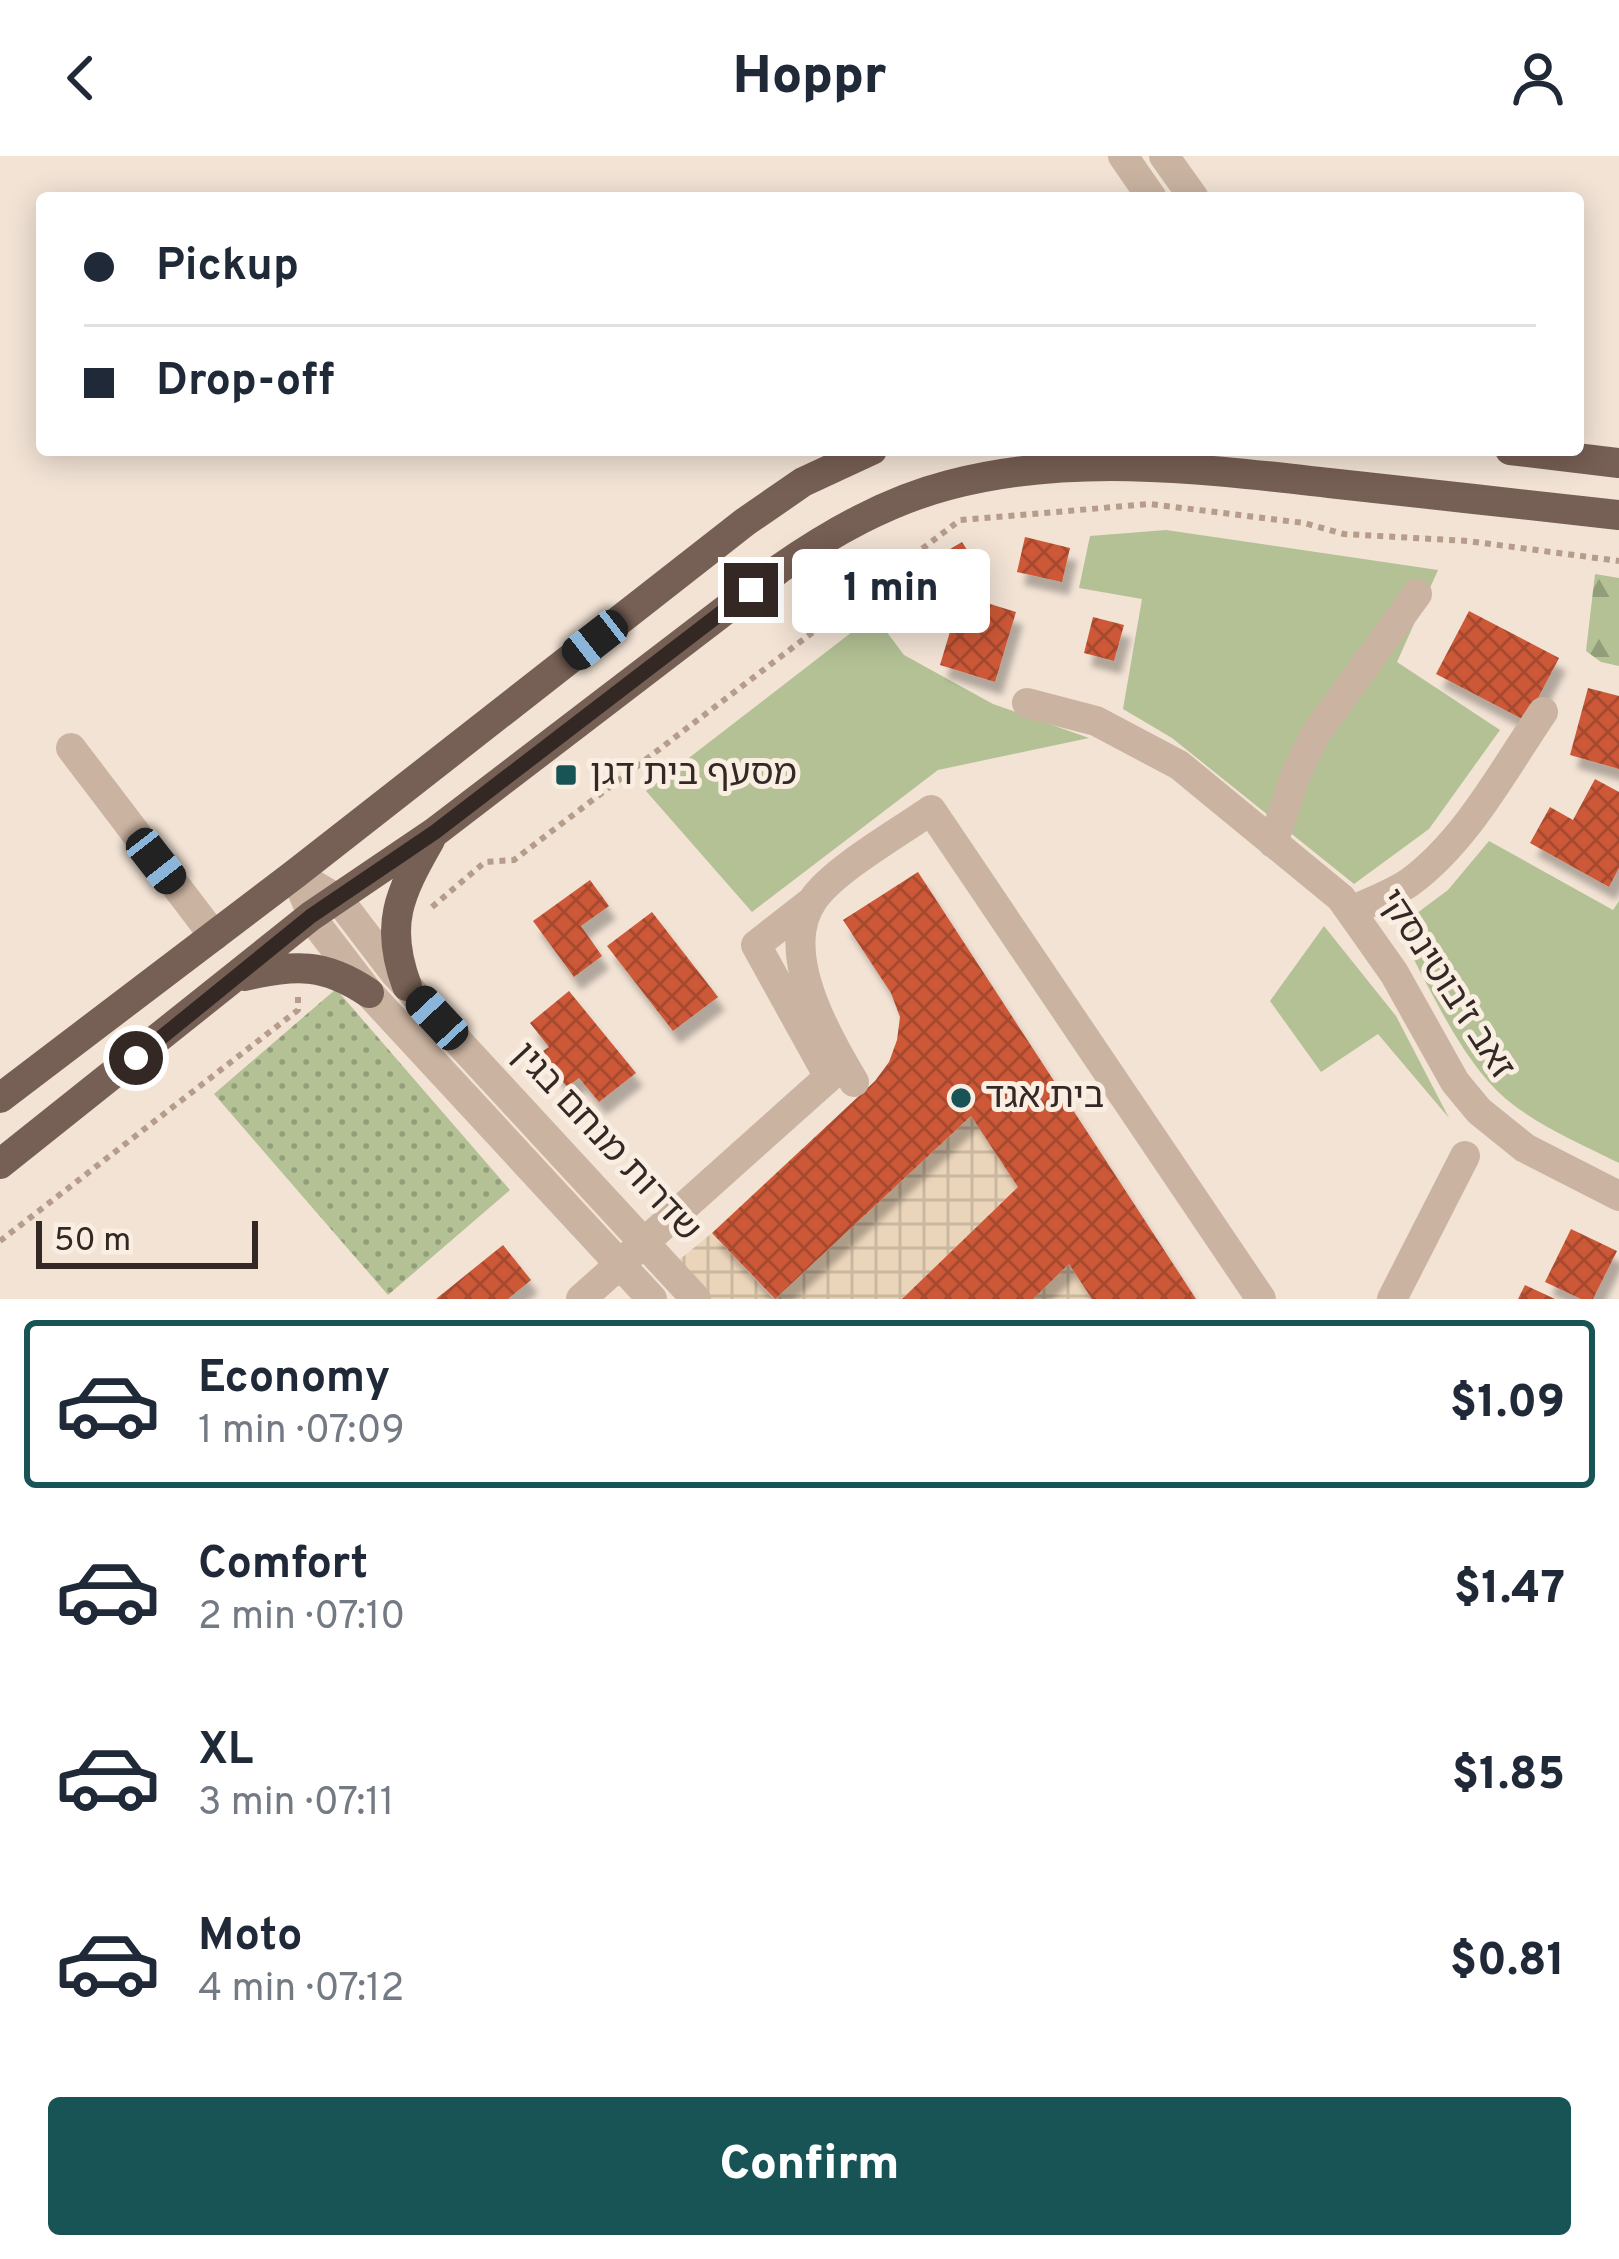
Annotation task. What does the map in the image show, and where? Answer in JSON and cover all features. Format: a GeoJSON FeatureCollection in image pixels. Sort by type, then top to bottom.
{"type":"FeatureCollection","features":[{"type":"Feature","properties":{"kind":"main road"},"geometry":{"type":"LineString","coordinates":[[0,1099],[745,522],[803,482],[859,456]]}},
{"type":"Feature","properties":{"kind":"main road"},"geometry":{"type":"LineString","coordinates":[[0,1164],[325,908],[435,832],[778,569],[824,537],[886,507],[949,485],[1034,469],[1212,456],[1619,515]]}},
{"type":"Feature","properties":{"kind":"main road"},"geometry":{"type":"LineString","coordinates":[[1560,456],[1619,463]]}},
{"type":"Feature","properties":{"kind":"main road"},"geometry":{"type":"LineString","coordinates":[[407,986],[394,940],[397,911],[405,884],[435,832]]}},
{"type":"Feature","properties":{"kind":"main road"},"geometry":{"type":"LineString","coordinates":[[238,977],[298,967],[323,969],[369,993]]}},
{"type":"Feature","properties":{"kind":"street"},"geometry":{"type":"LineString","coordinates":[[1123,156],[1148,192]]}},
{"type":"Feature","properties":{"kind":"street"},"geometry":{"type":"LineString","coordinates":[[1164,156],[1190,192]]}},
{"type":"Feature","properties":{"kind":"street"},"geometry":{"type":"LineString","coordinates":[[1274,843],[1295,776],[1316,733],[1417,594]]}},
{"type":"Feature","properties":{"kind":"street","name":"זאב ז'בוטינסקי"},"geometry":{"type":"LineString","coordinates":[[1027,703],[1096,721],[1142,743],[1179,765],[1274,843],[1351,911],[1394,973],[1455,1082],[1479,1111],[1526,1148],[1619,1196]]}},
{"type":"Feature","properties":{"kind":"street"},"geometry":{"type":"LineString","coordinates":[[1351,911],[1407,884],[1438,857],[1543,712]]}},
{"type":"Feature","properties":{"kind":"street"},"geometry":{"type":"LineString","coordinates":[[70,748],[214,936]]}},
{"type":"Feature","properties":{"kind":"street"},"geometry":{"type":"LineString","coordinates":[[581,1299],[830,1077],[756,945],[833,880],[931,810],[1261,1299]]}},
{"type":"Feature","properties":{"kind":"street","name":"שדרות מנחם בגין"},"geometry":{"type":"LineString","coordinates":[[295,874],[407,986],[696,1299]]}},
{"type":"Feature","properties":{"kind":"street"},"geometry":{"type":"LineString","coordinates":[[811,902],[802,935],[803,971],[814,1007],[854,1082]]}},
{"type":"Feature","properties":{"kind":"street","name":"שדרות מנחם בגין"},"geometry":{"type":"LineString","coordinates":[[325,908],[369,993],[652,1299]]}},
{"type":"Feature","properties":{"kind":"street"},"geometry":{"type":"LineString","coordinates":[[1392,1299],[1465,1156]]}},
{"type":"Feature","properties":{"kind":"path"},"geometry":{"type":"LineString","coordinates":[[397,911],[424,913],[485,862],[514,860],[960,520],[1150,504],[1304,523],[1344,533],[1468,541],[1619,561]]}},
{"type":"Feature","properties":{"kind":"path"},"geometry":{"type":"LineString","coordinates":[[0,1241],[298,1010],[298,967]]}},
{"type":"Feature","properties":{"kind":"green space"},"geometry":{"type":"Polygon","coordinates":[[[1166,530],[1438,570],[1397,662],[1500,730],[1429,829],[1354,884],[1172,738],[1123,709],[1142,599],[1079,588],[1090,536],[1166,530]]]}},
{"type":"Feature","properties":{"kind":"green space"},"geometry":{"type":"Polygon","coordinates":[[[1595,574],[1619,578],[1619,666],[1601,662],[1586,651],[1595,574]]]}},
{"type":"Feature","properties":{"kind":"green space"},"geometry":{"type":"Polygon","coordinates":[[[874,615],[904,655],[993,704],[1089,738],[938,770],[752,912],[646,791],[874,615]]]}},
{"type":"Feature","properties":{"kind":"green space"},"geometry":{"type":"Polygon","coordinates":[[[1489,841],[1613,910],[1619,901],[1619,1163],[1533,1118],[1489,1083],[1459,1042],[1397,928],[1448,890],[1489,841]]]}},
{"type":"Feature","properties":{"kind":"green space"},"geometry":{"type":"Polygon","coordinates":[[[1324,926],[1396,1016],[1449,1118],[1378,1034],[1321,1072],[1270,1001],[1324,926]]]}},
{"type":"Feature","properties":{"kind":"green space"},"geometry":{"type":"Polygon","coordinates":[[[336,989],[510,1190],[388,1295],[214,1094],[336,989]]]}},
{"type":"Feature","properties":{"kind":"shaded area"},"geometry":{"type":"Polygon","coordinates":[[[971,1116],[1018,1187],[902,1299],[775,1299],[971,1116]]]}},
{"type":"Feature","properties":{"kind":"shaded area"},"geometry":{"type":"Polygon","coordinates":[[[712,1233],[773,1299],[696,1299],[668,1269],[712,1233]]]}},
{"type":"Feature","properties":{"kind":"shaded area"},"geometry":{"type":"Polygon","coordinates":[[[1069,1264],[1092,1299],[1033,1299],[1069,1264]]]}},
{"type":"Feature","properties":{"kind":"building"},"geometry":{"type":"Polygon","coordinates":[[[1025,537],[1070,548],[1062,582],[1017,572],[1025,537]]]}},
{"type":"Feature","properties":{"kind":"building"},"geometry":{"type":"Polygon","coordinates":[[[962,542],[976,564],[950,579],[937,557],[962,542]]]}},
{"type":"Feature","properties":{"kind":"building"},"geometry":{"type":"Polygon","coordinates":[[[961,595],[1016,612],[995,682],[940,665],[961,595]]]}},
{"type":"Feature","properties":{"kind":"building"},"geometry":{"type":"Polygon","coordinates":[[[1469,611],[1559,658],[1526,721],[1436,674],[1469,611]]]}},
{"type":"Feature","properties":{"kind":"building"},"geometry":{"type":"Polygon","coordinates":[[[1093,617],[1124,625],[1114,661],[1084,653],[1093,617]]]}},
{"type":"Feature","properties":{"kind":"building"},"geometry":{"type":"Polygon","coordinates":[[[1588,688],[1619,696],[1619,769],[1570,755],[1588,688]]]}},
{"type":"Feature","properties":{"kind":"building"},"geometry":{"type":"Polygon","coordinates":[[[1595,779],[1619,792],[1619,868],[1609,887],[1530,843],[1550,807],[1573,820],[1595,779]]]}},
{"type":"Feature","properties":{"kind":"building","name":"בית אגד"},"geometry":{"type":"Polygon","coordinates":[[[918,872],[1196,1299],[1092,1299],[1069,1264],[1033,1299],[902,1299],[1018,1187],[971,1116],[775,1299],[712,1233],[875,1081],[889,1062],[900,1017],[891,993],[843,920],[918,872]]]}},
{"type":"Feature","properties":{"kind":"building"},"geometry":{"type":"Polygon","coordinates":[[[590,880],[609,906],[581,926],[602,956],[574,977],[533,921],[590,880]]]}},
{"type":"Feature","properties":{"kind":"building"},"geometry":{"type":"Polygon","coordinates":[[[652,912],[718,997],[673,1031],[607,946],[652,912]]]}},
{"type":"Feature","properties":{"kind":"building"},"geometry":{"type":"Polygon","coordinates":[[[569,991],[636,1073],[599,1102],[579,1078],[567,1087],[540,1053],[549,1047],[530,1023],[569,991]]]}},
{"type":"Feature","properties":{"kind":"building"},"geometry":{"type":"Polygon","coordinates":[[[1571,1229],[1617,1251],[1593,1299],[1581,1299],[1545,1282],[1571,1229]]]}},
{"type":"Feature","properties":{"kind":"building"},"geometry":{"type":"Polygon","coordinates":[[[503,1245],[531,1280],[508,1299],[436,1299],[503,1245]]]}},
{"type":"Feature","properties":{"kind":"building"},"geometry":{"type":"Polygon","coordinates":[[[1525,1285],[1555,1299],[1518,1299],[1525,1285]]]}},
{"type":"Feature","properties":{"kind":"place","name":"מסעף בית דגן"},"geometry":{"type":"Point","coordinates":[566,775]}},
{"type":"Feature","properties":{"kind":"place","name":"בית אגד"},"geometry":{"type":"Point","coordinates":[961,1098]}},
{"type":"Feature","properties":{"kind":"route"},"geometry":{"type":"LineString","coordinates":[[136,1058],[311,916],[435,832],[751,590]]}}]}
